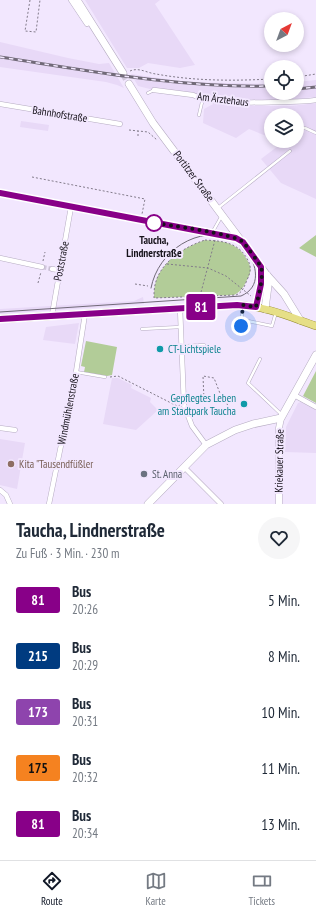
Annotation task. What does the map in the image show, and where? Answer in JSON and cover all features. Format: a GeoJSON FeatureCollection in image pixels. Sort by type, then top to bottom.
{"type":"FeatureCollection","features":[{"type":"Feature","properties":{"kind":"main road"},"geometry":{"type":"LineString","coordinates":[[77,0],[125,72]]}},
{"type":"Feature","properties":{"kind":"main road","name":"Portitzer Straße"},"geometry":{"type":"LineString","coordinates":[[129,84],[153,123],[266,274],[284,294],[300,320]]}},
{"type":"Feature","properties":{"kind":"main road"},"geometry":{"type":"LineString","coordinates":[[256,307],[261,284],[261,267]]}},
{"type":"Feature","properties":{"kind":"main road"},"geometry":{"type":"LineString","coordinates":[[265,309],[268,286],[266,274]]}},
{"type":"Feature","properties":{"kind":"main road"},"geometry":{"type":"LineString","coordinates":[[0,318],[243,305],[276,312],[316,326]]}},
{"type":"Feature","properties":{"kind":"main road"},"geometry":{"type":"LineString","coordinates":[[148,504],[206,445],[235,430],[282,417],[316,355]]}},
{"type":"Feature","properties":{"kind":"street"},"geometry":{"type":"LineString","coordinates":[[71,0],[86,24]]}},
{"type":"Feature","properties":{"kind":"street","name":"Am Ärztehaus"},"geometry":{"type":"LineString","coordinates":[[154,90],[193,95],[202,98],[253,103],[316,100]]}},
{"type":"Feature","properties":{"kind":"street","name":"Bahnhofstraße"},"geometry":{"type":"LineString","coordinates":[[0,104],[120,124]]}},
{"type":"Feature","properties":{"kind":"street"},"geometry":{"type":"LineString","coordinates":[[0,193],[236,238],[243,242]]}},
{"type":"Feature","properties":{"kind":"street","name":"Poststraße"},"geometry":{"type":"LineString","coordinates":[[52,315],[71,207]]}},
{"type":"Feature","properties":{"kind":"street"},"geometry":{"type":"LineString","coordinates":[[0,258],[42,267]]}},
{"type":"Feature","properties":{"kind":"street"},"geometry":{"type":"LineString","coordinates":[[52,269],[59,270]]}},
{"type":"Feature","properties":{"kind":"street"},"geometry":{"type":"LineString","coordinates":[[180,308],[184,405],[192,426],[206,445]]}},
{"type":"Feature","properties":{"kind":"street","name":"Windmühlenstraße"},"geometry":{"type":"LineString","coordinates":[[49,504],[76,372],[85,314]]}},
{"type":"Feature","properties":{"kind":"street"},"geometry":{"type":"LineString","coordinates":[[294,394],[316,407]]}},
{"type":"Feature","properties":{"kind":"street","name":"Kriekauer Straße"},"geometry":{"type":"LineString","coordinates":[[278,504],[279,428],[282,417]]}},
{"type":"Feature","properties":{"kind":"street"},"geometry":{"type":"LineString","coordinates":[[0,428],[15,430]]}},
{"type":"Feature","properties":{"kind":"street"},"geometry":{"type":"LineString","coordinates":[[184,467],[221,504]]}},
{"type":"Feature","properties":{"kind":"street"},"geometry":{"type":"LineString","coordinates":[[0,490],[6,495],[10,504]]}},
{"type":"Feature","properties":{"kind":"lane"},"geometry":{"type":"LineString","coordinates":[[148,93],[154,90]]}},
{"type":"Feature","properties":{"kind":"lane"},"geometry":{"type":"LineString","coordinates":[[199,115],[202,98]]}},
{"type":"Feature","properties":{"kind":"lane"},"geometry":{"type":"LineString","coordinates":[[304,128],[316,133]]}},
{"type":"Feature","properties":{"kind":"lane"},"geometry":{"type":"LineString","coordinates":[[218,208],[290,151]]}},
{"type":"Feature","properties":{"kind":"lane"},"geometry":{"type":"LineString","coordinates":[[215,234],[223,215]]}},
{"type":"Feature","properties":{"kind":"lane"},"geometry":{"type":"LineString","coordinates":[[241,326],[243,305]]}},
{"type":"Feature","properties":{"kind":"lane"},"geometry":{"type":"LineString","coordinates":[[248,320],[272,326],[276,312]]}},
{"type":"Feature","properties":{"kind":"lane"},"geometry":{"type":"LineString","coordinates":[[142,329],[181,328]]}},
{"type":"Feature","properties":{"kind":"lane"},"geometry":{"type":"LineString","coordinates":[[182,346],[204,346]]}},
{"type":"Feature","properties":{"kind":"lane"},"geometry":{"type":"LineString","coordinates":[[260,359],[248,383],[282,417]]}},
{"type":"Feature","properties":{"kind":"lane"},"geometry":{"type":"LineString","coordinates":[[76,372],[105,377]]}},
{"type":"Feature","properties":{"kind":"path"},"geometry":{"type":"LineString","coordinates":[[30,0],[25,31],[36,32],[40,0]]}},
{"type":"Feature","properties":{"kind":"path"},"geometry":{"type":"LineString","coordinates":[[125,72],[139,69],[156,74],[223,80],[264,79]]}},
{"type":"Feature","properties":{"kind":"path"},"geometry":{"type":"LineString","coordinates":[[304,76],[316,74]]}},
{"type":"Feature","properties":{"kind":"path"},"geometry":{"type":"LineString","coordinates":[[129,130],[148,132],[160,142]]}},
{"type":"Feature","properties":{"kind":"path"},"geometry":{"type":"LineString","coordinates":[[138,131],[138,136]]}},
{"type":"Feature","properties":{"kind":"path"},"geometry":{"type":"LineString","coordinates":[[141,136],[142,132]]}},
{"type":"Feature","properties":{"kind":"path"},"geometry":{"type":"LineString","coordinates":[[32,177],[59,184],[145,199],[142,215]]}},
{"type":"Feature","properties":{"kind":"path"},"geometry":{"type":"LineString","coordinates":[[200,296],[216,240],[215,234]]}},
{"type":"Feature","properties":{"kind":"path"},"geometry":{"type":"LineString","coordinates":[[204,240],[216,240],[234,245],[243,252],[250,264],[251,271],[243,290],[236,295],[154,298],[155,285],[166,264],[182,250],[194,244],[204,240]]}},
{"type":"Feature","properties":{"kind":"path"},"geometry":{"type":"LineString","coordinates":[[38,283],[44,252]]}},
{"type":"Feature","properties":{"kind":"path"},"geometry":{"type":"LineString","coordinates":[[166,264],[208,268],[226,276],[252,297]]}},
{"type":"Feature","properties":{"kind":"path"},"geometry":{"type":"LineString","coordinates":[[135,284],[148,286]]}},
{"type":"Feature","properties":{"kind":"path"},"geometry":{"type":"LineString","coordinates":[[105,377],[118,376],[177,406],[184,405]]}},
{"type":"Feature","properties":{"kind":"path"},"geometry":{"type":"LineString","coordinates":[[223,401],[204,400],[203,376],[214,378],[223,401],[227,403],[228,408]]}},
{"type":"Feature","properties":{"kind":"shaded area"},"geometry":{"type":"Polygon","coordinates":[[[85,0],[160,0],[155,4],[195,65],[180,68],[148,63],[139,68],[127,68],[85,0]]]}},
{"type":"Feature","properties":{"kind":"shaded area"},"geometry":{"type":"Polygon","coordinates":[[[0,42],[99,64],[109,63],[124,88],[106,82],[0,67],[0,42]]]}},
{"type":"Feature","properties":{"kind":"shaded area"},"geometry":{"type":"Polygon","coordinates":[[[131,74],[186,82],[264,84],[264,100],[201,96],[191,93],[150,89],[138,86],[131,74]]]}},
{"type":"Feature","properties":{"kind":"shaded area"},"geometry":{"type":"Polygon","coordinates":[[[316,80],[316,97],[304,98],[304,81],[316,80]]]}},
{"type":"Feature","properties":{"kind":"shaded area"},"geometry":{"type":"Polygon","coordinates":[[[215,103],[252,106],[291,106],[316,103],[316,199],[281,183],[261,159],[275,148],[304,148],[304,108],[264,108],[264,135],[249,129],[236,138],[203,123],[204,109],[215,103]]]}},
{"type":"Feature","properties":{"kind":"shaded area"},"geometry":{"type":"Polygon","coordinates":[[[21,121],[49,125],[48,131],[20,127],[21,121]]]}},
{"type":"Feature","properties":{"kind":"shaded area"},"geometry":{"type":"Polygon","coordinates":[[[143,297],[144,304],[0,314],[0,309],[134,301],[143,297]]]}},
{"type":"Feature","properties":{"kind":"shaded area"},"geometry":{"type":"Polygon","coordinates":[[[79,323],[75,344],[43,340],[46,327],[79,323]]]}},
{"type":"Feature","properties":{"kind":"shaded area"},"geometry":{"type":"Polygon","coordinates":[[[112,378],[118,378],[132,385],[131,388],[151,398],[150,402],[158,410],[136,430],[103,424],[112,378]]]}},
{"type":"Feature","properties":{"kind":"shaded area"},"geometry":{"type":"Polygon","coordinates":[[[301,402],[316,410],[316,453],[285,452],[286,427],[298,403],[301,402]]]}},
{"type":"Feature","properties":{"kind":"shaded area","name":"Kita \"Tausendfüßler"},"geometry":{"type":"Polygon","coordinates":[[[0,439],[25,443],[17,489],[0,485],[0,439]]]}},
{"type":"Feature","properties":{"kind":"green space"},"geometry":{"type":"Polygon","coordinates":[[[316,235],[316,257],[299,248],[316,235]]]}},
{"type":"Feature","properties":{"kind":"green space"},"geometry":{"type":"Polygon","coordinates":[[[205,240],[228,243],[238,249],[246,258],[249,263],[250,273],[241,290],[234,295],[154,298],[158,277],[167,262],[181,251],[205,240]]]}},
{"type":"Feature","properties":{"kind":"green space"},"geometry":{"type":"Polygon","coordinates":[[[86,341],[117,347],[112,375],[107,376],[84,372],[85,367],[81,366],[86,341]]]}},
{"type":"Feature","properties":{"kind":"green space"},"geometry":{"type":"Polygon","coordinates":[[[316,371],[316,403],[303,396],[316,371]]]}},
{"type":"Feature","properties":{"kind":"tunnel"},"geometry":{"type":"LineString","coordinates":[[123,73],[129,84]]}},
{"type":"Feature","properties":{"kind":"tunnel"},"geometry":{"type":"LineString","coordinates":[[42,267],[52,269]]}},
{"type":"Feature","properties":{"kind":"tram line"},"geometry":{"type":"LineString","coordinates":[[0,312],[241,296],[248,292],[252,287],[256,275],[250,255],[244,246],[238,241],[221,235],[207,235],[194,238],[171,252],[155,275],[151,288]]}},
{"type":"Feature","properties":{"kind":"railway"},"geometry":{"type":"LineString","coordinates":[[0,57],[135,78],[202,84],[264,86]]}},
{"type":"Feature","properties":{"kind":"railway"},"geometry":{"type":"LineString","coordinates":[[304,88],[316,87]]}},
{"type":"Feature","properties":{"kind":"bus line","name":"81"},"geometry":{"type":"LineString","coordinates":[[0,193],[236,238],[243,242],[261,267],[261,284],[256,307],[237,305],[187,307],[0,319]]}},
{"type":"Feature","properties":{"kind":"place","name":"Taucha, Lindnerstraße"},"geometry":{"type":"Point","coordinates":[154,223]}},
{"type":"Feature","properties":{"kind":"place","name":"CT-Lichtspiele"},"geometry":{"type":"Point","coordinates":[160,349]}},
{"type":"Feature","properties":{"kind":"place","name":"Gepflegtes Leben am Stadtpark Taucha"},"geometry":{"type":"Point","coordinates":[244,404]}},
{"type":"Feature","properties":{"kind":"place","name":"Kita \"Tausendfüßler"},"geometry":{"type":"Point","coordinates":[11,464]}},
{"type":"Feature","properties":{"kind":"place","name":"St. Anna"},"geometry":{"type":"Point","coordinates":[144,474]}},
{"type":"Feature","properties":{"kind":"route"},"geometry":{"type":"LineString","coordinates":[[154,223],[152,222],[173,227],[219,234],[236,238],[243,242],[261,267],[261,284],[256,307],[243,305],[241,326]]}}]}
